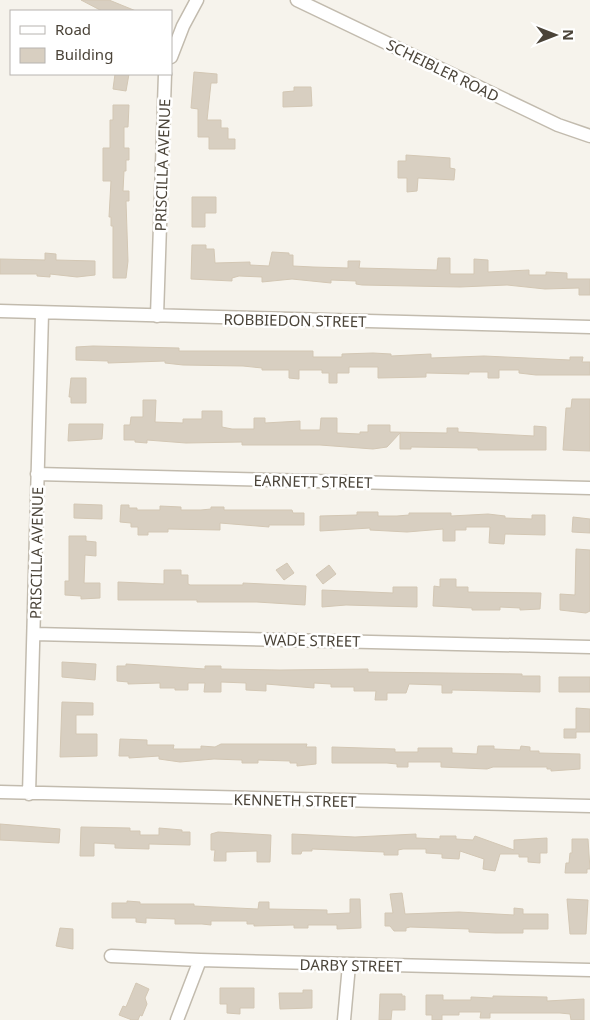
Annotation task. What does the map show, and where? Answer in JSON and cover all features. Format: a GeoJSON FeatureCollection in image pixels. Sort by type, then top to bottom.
{"type":"FeatureCollection","features":[{"type":"Feature","properties":{"kind":"street"},"geometry":{"type":"LineString","coordinates":[[172,55],[183,26],[197,0]]}},
{"type":"Feature","properties":{"kind":"street","name":"SCHEIBLER ROAD"},"geometry":{"type":"LineString","coordinates":[[302,1],[558,125],[590,136]]}},
{"type":"Feature","properties":{"kind":"street","name":"PRISCILLA AVENUE"},"geometry":{"type":"LineString","coordinates":[[158,316],[165,75]]}},
{"type":"Feature","properties":{"kind":"street","name":"ROBBIEDON STREET"},"geometry":{"type":"LineString","coordinates":[[0,311],[590,327]]}},
{"type":"Feature","properties":{"kind":"street","name":"PRISCILLA AVENUE"},"geometry":{"type":"LineString","coordinates":[[30,794],[42,313]]}},
{"type":"Feature","properties":{"kind":"street","name":"EARNETT STREET"},"geometry":{"type":"LineString","coordinates":[[37,474],[590,488]]}},
{"type":"Feature","properties":{"kind":"street","name":"WADE STREET"},"geometry":{"type":"LineString","coordinates":[[34,634],[590,646]]}},
{"type":"Feature","properties":{"kind":"street","name":"KENNETH STREET"},"geometry":{"type":"LineString","coordinates":[[0,792],[590,806]]}},
{"type":"Feature","properties":{"kind":"street","name":"DARBY STREET"},"geometry":{"type":"LineString","coordinates":[[111,956],[349,965],[590,970]]}},
{"type":"Feature","properties":{"kind":"street"},"geometry":{"type":"LineString","coordinates":[[177,1020],[200,960]]}},
{"type":"Feature","properties":{"kind":"street"},"geometry":{"type":"LineString","coordinates":[[344,1020],[349,965]]}},
{"type":"Feature","properties":{"kind":"building"},"geometry":{"type":"Polygon","coordinates":[[[81,0],[109,0],[134,10],[100,10],[81,0]]]}},
{"type":"Feature","properties":{"kind":"building"},"geometry":{"type":"Polygon","coordinates":[[[194,72],[217,74],[217,83],[211,83],[207,120],[221,120],[221,128],[228,128],[228,139],[235,139],[235,149],[209,149],[209,137],[198,137],[198,109],[191,108],[194,72]]]}},
{"type":"Feature","properties":{"kind":"building"},"geometry":{"type":"Polygon","coordinates":[[[115,75],[129,75],[126,91],[113,89],[115,75]]]}},
{"type":"Feature","properties":{"kind":"building"},"geometry":{"type":"Polygon","coordinates":[[[294,87],[311,87],[312,106],[283,107],[283,92],[294,91],[294,87]]]}},
{"type":"Feature","properties":{"kind":"building"},"geometry":{"type":"Polygon","coordinates":[[[113,105],[129,105],[128,127],[124,127],[124,148],[129,148],[129,160],[126,160],[126,171],[124,171],[123,191],[129,191],[129,201],[126,201],[128,261],[126,278],[113,278],[113,226],[111,226],[111,217],[109,217],[111,181],[103,181],[103,148],[110,148],[110,120],[113,120],[113,105]]]}},
{"type":"Feature","properties":{"kind":"building"},"geometry":{"type":"Polygon","coordinates":[[[406,155],[450,158],[450,168],[455,169],[454,180],[418,178],[417,191],[407,192],[407,178],[398,178],[398,161],[406,161],[406,155]]]}},
{"type":"Feature","properties":{"kind":"building"},"geometry":{"type":"Polygon","coordinates":[[[192,197],[216,197],[216,213],[205,213],[205,227],[192,227],[192,197]]]}},
{"type":"Feature","properties":{"kind":"building"},"geometry":{"type":"Polygon","coordinates":[[[192,245],[206,245],[206,249],[214,249],[215,263],[250,262],[250,265],[269,266],[272,252],[293,255],[293,266],[313,267],[348,268],[348,261],[360,261],[359,268],[437,270],[438,258],[450,258],[450,274],[474,274],[474,259],[488,260],[488,272],[529,270],[529,275],[546,275],[546,272],[567,273],[567,279],[590,279],[590,295],[579,295],[579,288],[545,289],[507,285],[460,287],[362,285],[356,284],[356,281],[331,280],[331,283],[292,279],[262,282],[262,277],[239,276],[232,278],[232,281],[191,279],[192,245]]]}},
{"type":"Feature","properties":{"kind":"building"},"geometry":{"type":"Polygon","coordinates":[[[45,253],[56,254],[56,260],[95,261],[95,275],[77,277],[50,274],[50,277],[37,276],[37,274],[0,274],[0,259],[45,260],[45,253]]]}},
{"type":"Feature","properties":{"kind":"building"},"geometry":{"type":"Polygon","coordinates":[[[76,347],[179,348],[179,351],[313,351],[313,357],[342,357],[342,354],[373,353],[391,354],[391,356],[431,354],[431,358],[484,356],[570,360],[570,357],[583,357],[582,362],[590,362],[590,375],[536,375],[519,373],[519,370],[499,370],[499,378],[488,378],[488,372],[469,372],[469,374],[426,373],[426,377],[378,378],[378,367],[349,367],[349,373],[337,373],[337,383],[329,383],[329,373],[322,373],[322,370],[299,370],[299,379],[289,378],[289,370],[262,370],[262,368],[243,366],[183,365],[165,363],[165,361],[108,363],[108,361],[76,360],[76,347]]]}},
{"type":"Feature","properties":{"kind":"building"},"geometry":{"type":"Polygon","coordinates":[[[71,378],[86,378],[86,403],[71,403],[71,397],[69,397],[71,378]]]}},
{"type":"Feature","properties":{"kind":"building"},"geometry":{"type":"Polygon","coordinates":[[[572,399],[590,399],[590,451],[563,450],[566,408],[571,408],[572,399]]]}},
{"type":"Feature","properties":{"kind":"building"},"geometry":{"type":"Polygon","coordinates":[[[143,400],[156,400],[155,422],[183,423],[183,419],[202,419],[202,411],[222,411],[222,427],[232,429],[254,429],[254,418],[265,418],[265,423],[300,421],[300,430],[320,430],[321,418],[337,418],[337,433],[360,434],[360,432],[368,432],[368,425],[390,425],[390,432],[447,433],[447,428],[458,428],[458,432],[534,436],[534,426],[546,427],[546,450],[478,450],[478,448],[411,447],[411,449],[400,449],[400,433],[387,447],[373,449],[320,445],[242,445],[242,442],[186,443],[147,440],[147,443],[124,440],[124,425],[130,425],[131,417],[143,417],[143,400]]]}},
{"type":"Feature","properties":{"kind":"building"},"geometry":{"type":"Polygon","coordinates":[[[69,424],[103,424],[102,439],[68,441],[69,424]]]}},
{"type":"Feature","properties":{"kind":"building"},"geometry":{"type":"Polygon","coordinates":[[[74,504],[102,505],[102,519],[74,518],[74,504]]]}},
{"type":"Feature","properties":{"kind":"building"},"geometry":{"type":"Polygon","coordinates":[[[121,505],[129,505],[129,508],[137,508],[137,510],[160,510],[160,506],[181,507],[181,510],[224,507],[224,510],[292,510],[293,513],[304,513],[304,525],[269,525],[269,527],[220,523],[220,530],[168,529],[168,532],[148,532],[148,535],[138,535],[138,527],[131,527],[131,523],[120,522],[121,505]]]}},
{"type":"Feature","properties":{"kind":"building"},"geometry":{"type":"Polygon","coordinates":[[[357,512],[378,512],[378,516],[409,515],[409,513],[451,513],[451,516],[488,514],[505,516],[505,518],[532,519],[532,515],[545,515],[545,535],[505,534],[504,544],[489,543],[490,527],[466,527],[466,530],[455,530],[455,541],[443,541],[443,529],[407,532],[370,530],[370,528],[320,531],[320,516],[357,515],[357,512]]]}},
{"type":"Feature","properties":{"kind":"building"},"geometry":{"type":"Polygon","coordinates":[[[573,517],[590,519],[590,533],[572,532],[573,517]]]}},
{"type":"Feature","properties":{"kind":"building"},"geometry":{"type":"Polygon","coordinates":[[[69,536],[86,536],[86,541],[96,542],[96,556],[85,555],[84,583],[100,583],[100,598],[81,599],[81,596],[65,595],[65,581],[69,581],[69,536]]]}},
{"type":"Feature","properties":{"kind":"building"},"geometry":{"type":"Polygon","coordinates":[[[576,549],[590,550],[590,611],[586,613],[560,610],[560,594],[575,595],[576,549]]]}},
{"type":"Feature","properties":{"kind":"building"},"geometry":{"type":"Polygon","coordinates":[[[287,563],[294,573],[284,580],[276,570],[287,563]]]}},
{"type":"Feature","properties":{"kind":"building"},"geometry":{"type":"Polygon","coordinates":[[[329,565],[336,574],[323,584],[316,575],[329,565]]]}},
{"type":"Feature","properties":{"kind":"building"},"geometry":{"type":"Polygon","coordinates":[[[164,570],[181,570],[181,575],[188,575],[188,584],[190,585],[243,585],[243,583],[306,586],[305,605],[257,602],[197,602],[197,600],[118,600],[118,582],[164,584],[164,570]]]}},
{"type":"Feature","properties":{"kind":"building"},"geometry":{"type":"Polygon","coordinates":[[[440,579],[456,579],[456,587],[468,587],[468,592],[541,593],[540,609],[520,610],[520,608],[500,607],[500,610],[472,610],[472,608],[433,606],[434,586],[440,587],[440,579]]]}},
{"type":"Feature","properties":{"kind":"building"},"geometry":{"type":"Polygon","coordinates":[[[393,587],[417,587],[417,607],[346,605],[322,607],[322,590],[393,593],[393,587]]]}},
{"type":"Feature","properties":{"kind":"building"},"geometry":{"type":"Polygon","coordinates":[[[62,662],[96,664],[95,680],[62,677],[62,662]]]}},
{"type":"Feature","properties":{"kind":"building"},"geometry":{"type":"Polygon","coordinates":[[[126,664],[205,669],[205,666],[221,666],[221,669],[368,669],[368,672],[522,674],[522,676],[540,676],[540,692],[452,690],[452,693],[442,693],[442,685],[409,684],[406,693],[387,693],[387,700],[375,700],[376,691],[354,691],[354,687],[331,687],[331,684],[314,683],[314,688],[266,684],[266,691],[246,690],[246,683],[221,682],[221,692],[204,692],[205,683],[188,683],[188,690],[175,690],[175,688],[160,688],[160,683],[128,684],[128,682],[117,681],[117,666],[126,666],[126,664]]]}},
{"type":"Feature","properties":{"kind":"building"},"geometry":{"type":"Polygon","coordinates":[[[559,677],[590,677],[590,692],[559,692],[559,677]]]}},
{"type":"Feature","properties":{"kind":"building"},"geometry":{"type":"Polygon","coordinates":[[[62,702],[93,703],[93,715],[76,715],[76,734],[97,734],[97,756],[60,757],[62,702]]]}},
{"type":"Feature","properties":{"kind":"building"},"geometry":{"type":"Polygon","coordinates":[[[576,708],[590,709],[590,732],[576,732],[576,738],[564,738],[564,729],[576,729],[576,708]]]}},
{"type":"Feature","properties":{"kind":"building"},"geometry":{"type":"Polygon","coordinates":[[[120,739],[147,740],[147,745],[174,745],[173,749],[201,749],[201,746],[215,747],[221,744],[307,744],[306,747],[316,747],[316,764],[297,766],[297,763],[290,763],[290,761],[258,760],[258,763],[242,763],[242,760],[214,759],[180,762],[159,759],[159,756],[129,758],[129,756],[119,756],[120,739]]]}},
{"type":"Feature","properties":{"kind":"building"},"geometry":{"type":"Polygon","coordinates":[[[478,746],[494,746],[494,749],[520,750],[521,746],[530,747],[530,751],[539,751],[539,753],[580,754],[580,769],[551,771],[547,767],[493,767],[487,769],[441,767],[441,762],[408,762],[408,767],[397,767],[397,764],[387,763],[332,763],[332,747],[395,749],[395,752],[418,752],[418,748],[452,748],[452,753],[477,754],[478,746]]]}},
{"type":"Feature","properties":{"kind":"building"},"geometry":{"type":"Polygon","coordinates":[[[0,824],[60,829],[59,843],[0,840],[0,824]]]}},
{"type":"Feature","properties":{"kind":"building"},"geometry":{"type":"Polygon","coordinates":[[[81,827],[130,828],[130,831],[140,831],[140,835],[159,835],[159,828],[182,830],[182,832],[190,832],[190,845],[149,844],[149,849],[115,848],[115,844],[94,843],[94,856],[80,856],[81,827]]]}},
{"type":"Feature","properties":{"kind":"building"},"geometry":{"type":"Polygon","coordinates":[[[218,832],[271,835],[270,862],[257,862],[257,851],[226,852],[226,861],[214,861],[215,850],[211,850],[211,834],[218,832]]]}},
{"type":"Feature","properties":{"kind":"building"},"geometry":{"type":"Polygon","coordinates":[[[292,834],[355,837],[416,834],[416,838],[440,839],[440,836],[456,836],[456,839],[473,840],[475,836],[514,850],[514,840],[547,838],[547,853],[540,853],[540,863],[528,862],[528,857],[519,857],[519,854],[500,854],[495,871],[483,869],[484,859],[460,851],[459,859],[442,858],[442,854],[426,853],[426,849],[398,850],[398,855],[384,855],[384,852],[312,849],[312,851],[302,851],[301,854],[292,854],[292,834]]]}},
{"type":"Feature","properties":{"kind":"building"},"geometry":{"type":"Polygon","coordinates":[[[572,839],[588,839],[590,869],[587,869],[587,873],[565,873],[566,863],[569,863],[570,853],[572,853],[572,839]]]}},
{"type":"Feature","properties":{"kind":"building"},"geometry":{"type":"Polygon","coordinates":[[[402,893],[405,914],[459,912],[514,915],[514,908],[523,909],[523,914],[548,914],[548,929],[523,929],[523,933],[496,933],[469,932],[469,929],[410,927],[406,928],[406,931],[394,931],[390,926],[385,926],[385,913],[393,913],[390,894],[402,893]]]}},
{"type":"Feature","properties":{"kind":"building"},"geometry":{"type":"Polygon","coordinates":[[[350,899],[360,899],[361,928],[337,929],[337,925],[308,925],[308,928],[294,928],[294,925],[254,926],[254,924],[247,924],[247,921],[211,921],[211,925],[175,924],[175,919],[146,918],[146,923],[136,922],[136,918],[112,918],[112,903],[127,903],[127,901],[140,902],[140,904],[194,904],[194,906],[258,909],[259,902],[269,902],[269,909],[327,910],[327,914],[350,913],[350,899]]]}},
{"type":"Feature","properties":{"kind":"building"},"geometry":{"type":"Polygon","coordinates":[[[567,899],[588,900],[586,934],[570,934],[567,899]]]}},
{"type":"Feature","properties":{"kind":"building"},"geometry":{"type":"Polygon","coordinates":[[[60,928],[73,929],[73,949],[56,946],[60,928]]]}},
{"type":"Feature","properties":{"kind":"building"},"geometry":{"type":"Polygon","coordinates":[[[136,983],[149,989],[145,998],[147,1004],[142,1016],[140,1015],[138,1020],[132,1020],[119,1015],[123,1006],[126,1007],[136,983]]]}},
{"type":"Feature","properties":{"kind":"building"},"geometry":{"type":"Polygon","coordinates":[[[220,988],[254,988],[254,1008],[240,1008],[240,1014],[227,1013],[227,1004],[220,1004],[220,988]]]}},
{"type":"Feature","properties":{"kind":"building"},"geometry":{"type":"Polygon","coordinates":[[[303,990],[312,990],[312,1008],[280,1009],[279,993],[303,993],[303,990]]]}},
{"type":"Feature","properties":{"kind":"building"},"geometry":{"type":"Polygon","coordinates":[[[380,994],[402,994],[402,996],[405,996],[405,1010],[392,1010],[391,1020],[379,1020],[380,994]]]}},
{"type":"Feature","properties":{"kind":"building"},"geometry":{"type":"Polygon","coordinates":[[[426,995],[443,995],[443,1000],[471,1000],[471,997],[493,998],[493,996],[547,997],[547,1001],[584,999],[584,1020],[571,1020],[570,1014],[560,1013],[490,1013],[490,1018],[480,1018],[481,1012],[459,1012],[459,1015],[442,1015],[442,1020],[432,1020],[432,1015],[426,1015],[426,995]]]}}]}
